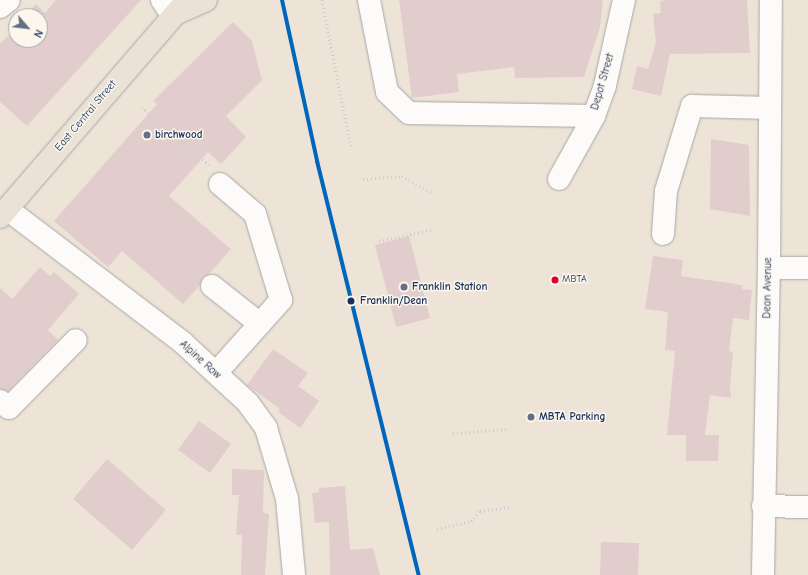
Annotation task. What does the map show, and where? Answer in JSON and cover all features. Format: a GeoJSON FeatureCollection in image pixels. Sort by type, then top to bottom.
{"type":"FeatureCollection","features":[{"type":"Feature","properties":{"kind":"main road"},"geometry":{"type":"LineString","coordinates":[[174,5],[206,0]]}},
{"type":"Feature","properties":{"kind":"main road","name":"East Central Street"},"geometry":{"type":"LineString","coordinates":[[4,213],[174,5]]}},
{"type":"Feature","properties":{"kind":"street"},"geometry":{"type":"LineString","coordinates":[[0,7],[9,0]]}},
{"type":"Feature","properties":{"kind":"street"},"geometry":{"type":"LineString","coordinates":[[369,0],[388,92],[409,112],[594,116]]}},
{"type":"Feature","properties":{"kind":"street","name":"Depot Street"},"geometry":{"type":"LineString","coordinates":[[559,179],[594,116],[605,85],[624,0]]}},
{"type":"Feature","properties":{"kind":"street","name":"Dean Avenue"},"geometry":{"type":"LineString","coordinates":[[763,575],[763,506],[769,268],[771,0]]}},
{"type":"Feature","properties":{"kind":"street"},"geometry":{"type":"LineString","coordinates":[[663,234],[666,191],[692,106],[770,108]]}},
{"type":"Feature","properties":{"kind":"street"},"geometry":{"type":"LineString","coordinates":[[216,373],[281,300],[255,214],[220,184]]}},
{"type":"Feature","properties":{"kind":"street","name":"Alpine Row"},"geometry":{"type":"LineString","coordinates":[[4,213],[182,342],[248,403],[266,428],[287,499],[294,575]]}},
{"type":"Feature","properties":{"kind":"street"},"geometry":{"type":"LineString","coordinates":[[769,268],[808,268]]}},
{"type":"Feature","properties":{"kind":"street"},"geometry":{"type":"LineString","coordinates":[[212,286],[260,324]]}},
{"type":"Feature","properties":{"kind":"street"},"geometry":{"type":"LineString","coordinates":[[0,401],[9,408],[76,340]]}},
{"type":"Feature","properties":{"kind":"street"},"geometry":{"type":"LineString","coordinates":[[763,506],[808,507]]}},
{"type":"Feature","properties":{"kind":"path"},"geometry":{"type":"LineString","coordinates":[[322,0],[351,146]]}},
{"type":"Feature","properties":{"kind":"path"},"geometry":{"type":"LineString","coordinates":[[142,107],[209,165],[220,184]]}},
{"type":"Feature","properties":{"kind":"path"},"geometry":{"type":"LineString","coordinates":[[363,179],[402,176],[431,193]]}},
{"type":"Feature","properties":{"kind":"path"},"geometry":{"type":"LineString","coordinates":[[379,242],[434,228]]}},
{"type":"Feature","properties":{"kind":"path"},"geometry":{"type":"LineString","coordinates":[[453,434],[509,429]]}},
{"type":"Feature","properties":{"kind":"path"},"geometry":{"type":"LineString","coordinates":[[437,529],[470,521],[480,511],[512,507]]}},
{"type":"Feature","properties":{"kind":"building"},"geometry":{"type":"Polygon","coordinates":[[[56,0],[141,0],[27,126],[0,102],[0,44],[8,36],[8,48],[48,48],[48,9],[56,0]]]}},
{"type":"Feature","properties":{"kind":"building"},"geometry":{"type":"Polygon","coordinates":[[[399,0],[603,0],[600,27],[584,77],[515,78],[514,67],[457,74],[459,92],[412,98],[399,0]]]}},
{"type":"Feature","properties":{"kind":"building"},"geometry":{"type":"Polygon","coordinates":[[[747,0],[750,53],[670,54],[661,96],[632,89],[637,66],[648,69],[656,42],[653,14],[661,13],[660,1],[747,0]]]}},
{"type":"Feature","properties":{"kind":"building"},"geometry":{"type":"Polygon","coordinates":[[[36,4],[40,8],[33,8],[36,4]]]}},
{"type":"Feature","properties":{"kind":"building"},"geometry":{"type":"Polygon","coordinates":[[[233,22],[252,41],[262,80],[226,116],[246,137],[221,164],[208,152],[169,196],[231,249],[209,274],[202,278],[200,285],[183,304],[122,251],[108,267],[54,221],[157,104],[153,101],[233,22]]]}},
{"type":"Feature","properties":{"kind":"building"},"geometry":{"type":"Polygon","coordinates":[[[711,139],[749,145],[750,216],[710,209],[711,139]]]}},
{"type":"Feature","properties":{"kind":"building","name":"Franklin Station"},"geometry":{"type":"Polygon","coordinates":[[[409,236],[430,318],[396,327],[375,245],[409,236]]]}},
{"type":"Feature","properties":{"kind":"building"},"geometry":{"type":"Polygon","coordinates":[[[653,256],[683,260],[681,276],[742,285],[742,289],[752,290],[749,320],[733,318],[729,351],[733,352],[730,387],[731,398],[710,395],[705,435],[719,435],[718,461],[686,461],[686,435],[667,435],[675,351],[665,350],[668,312],[645,309],[653,256]]]}},
{"type":"Feature","properties":{"kind":"building"},"geometry":{"type":"Polygon","coordinates":[[[40,267],[50,276],[54,272],[79,294],[48,330],[58,340],[8,391],[0,389],[0,288],[12,299],[40,267]]]}},
{"type":"Feature","properties":{"kind":"building"},"geometry":{"type":"Polygon","coordinates":[[[273,349],[308,373],[298,386],[319,401],[300,428],[278,412],[280,409],[247,385],[273,349]]]}},
{"type":"Feature","properties":{"kind":"building"},"geometry":{"type":"Polygon","coordinates":[[[199,421],[231,444],[210,473],[178,450],[199,421]]]}},
{"type":"Feature","properties":{"kind":"building"},"geometry":{"type":"Polygon","coordinates":[[[107,459],[166,510],[132,550],[73,499],[107,459]]]}},
{"type":"Feature","properties":{"kind":"building"},"geometry":{"type":"Polygon","coordinates":[[[232,469],[264,470],[263,513],[269,514],[265,575],[241,575],[242,535],[236,535],[239,495],[232,495],[232,469]]]}},
{"type":"Feature","properties":{"kind":"building"},"geometry":{"type":"Polygon","coordinates":[[[345,486],[350,550],[373,548],[380,575],[330,575],[329,522],[315,523],[312,493],[319,492],[319,488],[345,486]]]}},
{"type":"Feature","properties":{"kind":"building"},"geometry":{"type":"Polygon","coordinates":[[[601,542],[639,543],[638,575],[600,575],[601,542]]]}},
{"type":"Feature","properties":{"kind":"transit line"},"geometry":{"type":"LineString","coordinates":[[282,0],[317,161],[419,575]]}},
{"type":"Feature","properties":{"kind":"place","name":"birchwood"},"geometry":{"type":"Point","coordinates":[147,135]}},
{"type":"Feature","properties":{"kind":"place","name":"MBTA"},"geometry":{"type":"Point","coordinates":[555,280]}},
{"type":"Feature","properties":{"kind":"place","name":"Franklin Station"},"geometry":{"type":"Point","coordinates":[404,287]}},
{"type":"Feature","properties":{"kind":"place","name":"Franklin/Dean"},"geometry":{"type":"Point","coordinates":[351,301]}},
{"type":"Feature","properties":{"kind":"place","name":"MBTA Parking"},"geometry":{"type":"Point","coordinates":[531,417]}}]}
